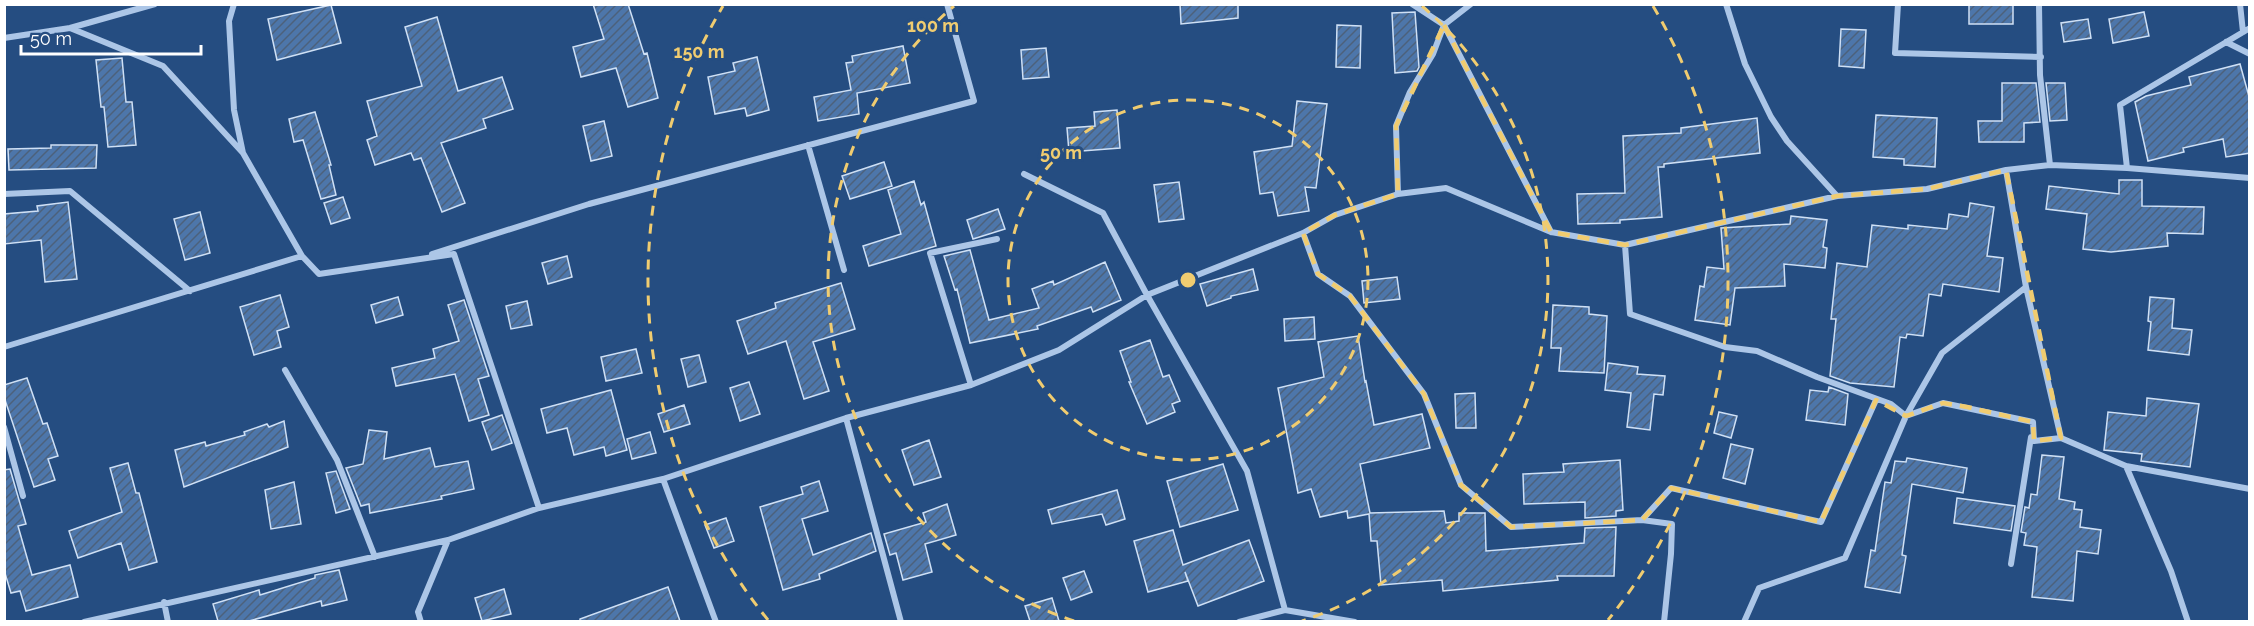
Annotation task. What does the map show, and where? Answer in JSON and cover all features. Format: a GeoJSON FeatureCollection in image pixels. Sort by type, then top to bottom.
{"type":"FeatureCollection","features":[{"type":"Feature","properties":{"kind":"street"},"geometry":{"type":"LineString","coordinates":[[4,38],[70,28],[155,4]]}},
{"type":"Feature","properties":{"kind":"street"},"geometry":{"type":"LineString","coordinates":[[234,4],[229,21],[229,32],[234,110],[243,153]]}},
{"type":"Feature","properties":{"kind":"street"},"geometry":{"type":"LineString","coordinates":[[418,258],[589,204],[974,101],[946,4]]}},
{"type":"Feature","properties":{"kind":"street"},"geometry":{"type":"LineString","coordinates":[[1413,4],[1444,26],[1551,232]]}},
{"type":"Feature","properties":{"kind":"street"},"geometry":{"type":"LineString","coordinates":[[1398,194],[1396,126],[1410,92],[1433,54],[1444,26],[1471,4]]}},
{"type":"Feature","properties":{"kind":"street"},"geometry":{"type":"LineString","coordinates":[[1726,4],[1745,64],[1772,117],[1787,141],[1837,196]]}},
{"type":"Feature","properties":{"kind":"street"},"geometry":{"type":"LineString","coordinates":[[1898,4],[1895,53],[2041,57]]}},
{"type":"Feature","properties":{"kind":"street"},"geometry":{"type":"LineString","coordinates":[[2039,4],[2040,75],[2050,165]]}},
{"type":"Feature","properties":{"kind":"street"},"geometry":{"type":"LineString","coordinates":[[2240,4],[2243,32]]}},
{"type":"Feature","properties":{"kind":"street"},"geometry":{"type":"LineString","coordinates":[[70,28],[163,66],[243,153],[302,256],[319,274],[454,254],[539,508]]}},
{"type":"Feature","properties":{"kind":"street"},"geometry":{"type":"LineString","coordinates":[[2127,168],[2120,105],[2250,28]]}},
{"type":"Feature","properties":{"kind":"street"},"geometry":{"type":"LineString","coordinates":[[2226,42],[2250,54]]}},
{"type":"Feature","properties":{"kind":"street"},"geometry":{"type":"LineString","coordinates":[[808,145],[844,270]]}},
{"type":"Feature","properties":{"kind":"street"},"geometry":{"type":"LineString","coordinates":[[84,621],[448,540],[539,508],[663,478],[846,418],[971,385],[1059,350],[1147,295],[1303,233],[1335,215],[1398,194],[1446,188],[1551,232],[1624,245],[1837,196],[1927,189],[2006,170],[2050,165],[2127,168],[2250,178]]}},
{"type":"Feature","properties":{"kind":"street"},"geometry":{"type":"LineString","coordinates":[[2006,170],[2026,287],[2061,438]]}},
{"type":"Feature","properties":{"kind":"street"},"geometry":{"type":"LineString","coordinates":[[1024,174],[1103,213],[1247,471],[1285,610]]}},
{"type":"Feature","properties":{"kind":"street"},"geometry":{"type":"LineString","coordinates":[[4,194],[70,191],[189,291]]}},
{"type":"Feature","properties":{"kind":"street"},"geometry":{"type":"LineString","coordinates":[[1303,233],[1318,274],[1350,296],[1424,394],[1461,485],[1511,527],[1642,520],[1672,524],[1664,621]]}},
{"type":"Feature","properties":{"kind":"street"},"geometry":{"type":"LineString","coordinates":[[971,385],[930,254],[997,239]]}},
{"type":"Feature","properties":{"kind":"street"},"geometry":{"type":"LineString","coordinates":[[1624,245],[1630,314],[1725,347],[1757,351],[1891,404],[1906,416]]}},
{"type":"Feature","properties":{"kind":"street"},"geometry":{"type":"LineString","coordinates":[[4,347],[302,256]]}},
{"type":"Feature","properties":{"kind":"street"},"geometry":{"type":"LineString","coordinates":[[1744,621],[1759,588],[1845,558],[1906,416],[1942,353],[2026,287]]}},
{"type":"Feature","properties":{"kind":"street"},"geometry":{"type":"LineString","coordinates":[[285,370],[337,460],[375,557]]}},
{"type":"Feature","properties":{"kind":"street"},"geometry":{"type":"LineString","coordinates":[[1642,520],[1671,488],[1821,522],[1876,400]]}},
{"type":"Feature","properties":{"kind":"street"},"geometry":{"type":"LineString","coordinates":[[1906,416],[1943,403],[2033,422]]}},
{"type":"Feature","properties":{"kind":"street"},"geometry":{"type":"LineString","coordinates":[[846,418],[901,621]]}},
{"type":"Feature","properties":{"kind":"street"},"geometry":{"type":"LineString","coordinates":[[2033,422],[2034,441],[2061,438],[2126,466],[2250,489]]}},
{"type":"Feature","properties":{"kind":"street"},"geometry":{"type":"LineString","coordinates":[[2011,564],[2033,422]]}},
{"type":"Feature","properties":{"kind":"street"},"geometry":{"type":"LineString","coordinates":[[4,428],[23,496]]}},
{"type":"Feature","properties":{"kind":"street"},"geometry":{"type":"LineString","coordinates":[[2126,466],[2171,571],[2188,621]]}},
{"type":"Feature","properties":{"kind":"street"},"geometry":{"type":"LineString","coordinates":[[663,478],[716,621]]}},
{"type":"Feature","properties":{"kind":"street"},"geometry":{"type":"LineString","coordinates":[[421,621],[418,612],[448,540]]}},
{"type":"Feature","properties":{"kind":"street"},"geometry":{"type":"LineString","coordinates":[[164,602],[168,621]]}},
{"type":"Feature","properties":{"kind":"street"},"geometry":{"type":"LineString","coordinates":[[1239,621],[1285,610],[1355,621]]}},
{"type":"Feature","properties":{"kind":"highlighted area"},"geometry":{"type":"Polygon","coordinates":[[[1444,25],[1551,232],[1625,245],[1837,196],[1927,189],[2006,170],[2061,438],[2034,441],[2033,422],[1967,407],[1943,403],[1906,416],[1876,400],[1821,522],[1671,488],[1642,520],[1511,527],[1461,485],[1424,394],[1350,296],[1318,274],[1303,233],[1335,215],[1398,194],[1396,126],[1444,25]]]}},
{"type":"Feature","properties":{"kind":"building"},"geometry":{"type":"Polygon","coordinates":[[[593,4],[628,4],[644,54],[647,53],[658,98],[628,107],[616,68],[581,77],[573,47],[604,39],[593,4]]]}},
{"type":"Feature","properties":{"kind":"building"},"geometry":{"type":"Polygon","coordinates":[[[1180,4],[1238,4],[1238,18],[1181,24],[1180,4]]]}},
{"type":"Feature","properties":{"kind":"building"},"geometry":{"type":"Polygon","coordinates":[[[1969,4],[2013,4],[2013,24],[1969,24],[1969,4]]]}},
{"type":"Feature","properties":{"kind":"building"},"geometry":{"type":"Polygon","coordinates":[[[331,5],[341,43],[277,60],[268,19],[331,5]]]}},
{"type":"Feature","properties":{"kind":"building"},"geometry":{"type":"Polygon","coordinates":[[[1415,12],[1419,67],[1417,71],[1395,73],[1392,13],[1415,12]]]}},
{"type":"Feature","properties":{"kind":"building"},"geometry":{"type":"Polygon","coordinates":[[[2144,12],[2149,36],[2113,43],[2109,19],[2144,12]]]}},
{"type":"Feature","properties":{"kind":"building"},"geometry":{"type":"Polygon","coordinates":[[[437,17],[458,91],[502,77],[513,109],[483,119],[486,128],[441,143],[465,203],[442,212],[421,158],[414,160],[411,153],[375,165],[367,140],[377,136],[367,101],[422,86],[405,27],[437,17]]]}},
{"type":"Feature","properties":{"kind":"building"},"geometry":{"type":"Polygon","coordinates":[[[2088,19],[2091,38],[2064,42],[2061,23],[2088,19]]]}},
{"type":"Feature","properties":{"kind":"building"},"geometry":{"type":"Polygon","coordinates":[[[1337,25],[1361,26],[1360,68],[1336,67],[1337,25]]]}},
{"type":"Feature","properties":{"kind":"building"},"geometry":{"type":"Polygon","coordinates":[[[1841,29],[1866,30],[1864,68],[1839,66],[1841,29]]]}},
{"type":"Feature","properties":{"kind":"building"},"geometry":{"type":"Polygon","coordinates":[[[903,46],[910,83],[857,93],[859,114],[818,121],[814,97],[851,90],[846,63],[853,62],[852,56],[903,46]]]}},
{"type":"Feature","properties":{"kind":"building"},"geometry":{"type":"Polygon","coordinates":[[[1046,48],[1049,77],[1023,79],[1021,50],[1046,48]]]}},
{"type":"Feature","properties":{"kind":"building"},"geometry":{"type":"Polygon","coordinates":[[[757,57],[769,110],[747,116],[745,108],[715,114],[708,77],[735,71],[733,63],[757,57]]]}},
{"type":"Feature","properties":{"kind":"building"},"geometry":{"type":"Polygon","coordinates":[[[122,58],[126,102],[132,102],[136,145],[108,147],[96,60],[122,58]]]}},
{"type":"Feature","properties":{"kind":"building"},"geometry":{"type":"Polygon","coordinates":[[[2240,64],[2250,100],[2250,153],[2226,157],[2223,139],[2183,148],[2184,152],[2148,161],[2135,102],[2146,96],[2191,85],[2189,77],[2240,64]]]}},
{"type":"Feature","properties":{"kind":"building"},"geometry":{"type":"Polygon","coordinates":[[[2002,83],[2036,83],[2040,122],[2024,123],[2024,142],[1979,142],[1978,121],[2002,121],[2002,83]]]}},
{"type":"Feature","properties":{"kind":"building"},"geometry":{"type":"Polygon","coordinates":[[[2046,83],[2065,83],[2067,120],[2050,121],[2046,83]]]}},
{"type":"Feature","properties":{"kind":"building"},"geometry":{"type":"Polygon","coordinates":[[[1297,101],[1327,104],[1316,188],[1305,187],[1309,211],[1278,216],[1273,192],[1260,194],[1254,152],[1292,146],[1297,101]]]}},
{"type":"Feature","properties":{"kind":"building"},"geometry":{"type":"Polygon","coordinates":[[[1117,110],[1120,148],[1069,152],[1067,128],[1095,126],[1094,112],[1117,110]]]}},
{"type":"Feature","properties":{"kind":"building"},"geometry":{"type":"Polygon","coordinates":[[[315,112],[331,165],[329,165],[336,195],[321,199],[303,140],[294,142],[289,119],[315,112]]]}},
{"type":"Feature","properties":{"kind":"building"},"geometry":{"type":"Polygon","coordinates":[[[1876,115],[1937,118],[1935,167],[1904,165],[1904,159],[1873,157],[1876,115]]]}},
{"type":"Feature","properties":{"kind":"building"},"geometry":{"type":"Polygon","coordinates":[[[1757,118],[1760,153],[1664,164],[1664,167],[1658,167],[1662,217],[1620,220],[1620,223],[1578,224],[1577,194],[1625,193],[1623,136],[1681,133],[1681,128],[1757,118]]]}},
{"type":"Feature","properties":{"kind":"building"},"geometry":{"type":"Polygon","coordinates":[[[604,121],[612,156],[591,161],[583,126],[604,121]]]}},
{"type":"Feature","properties":{"kind":"building"},"geometry":{"type":"Polygon","coordinates":[[[51,145],[97,145],[96,168],[9,170],[8,149],[51,148],[51,145]]]}},
{"type":"Feature","properties":{"kind":"building"},"geometry":{"type":"Polygon","coordinates":[[[884,162],[892,186],[850,199],[842,176],[884,162]]]}},
{"type":"Feature","properties":{"kind":"building"},"geometry":{"type":"Polygon","coordinates":[[[2119,180],[2142,180],[2142,206],[2204,207],[2203,234],[2167,233],[2168,246],[2111,252],[2083,249],[2087,214],[2046,209],[2049,186],[2119,194],[2119,180]]]}},
{"type":"Feature","properties":{"kind":"building"},"geometry":{"type":"Polygon","coordinates":[[[914,181],[921,205],[924,202],[936,246],[869,266],[863,246],[901,234],[888,190],[914,181]]]}},
{"type":"Feature","properties":{"kind":"building"},"geometry":{"type":"Polygon","coordinates":[[[1179,182],[1184,219],[1159,222],[1154,185],[1179,182]]]}},
{"type":"Feature","properties":{"kind":"building"},"geometry":{"type":"Polygon","coordinates":[[[343,197],[350,218],[331,224],[324,203],[343,197]]]}},
{"type":"Feature","properties":{"kind":"building"},"geometry":{"type":"Polygon","coordinates":[[[68,202],[77,279],[45,282],[41,240],[4,244],[4,214],[38,211],[37,206],[68,202]]]}},
{"type":"Feature","properties":{"kind":"building"},"geometry":{"type":"Polygon","coordinates":[[[1970,203],[1994,207],[1987,256],[2003,258],[1999,292],[1943,284],[1941,296],[1929,294],[1923,336],[1907,334],[1906,338],[1900,337],[1894,387],[1850,383],[1830,376],[1836,319],[1831,319],[1837,263],[1867,267],[1872,225],[1908,229],[1908,225],[1947,229],[1949,214],[1968,217],[1970,203]]]}},
{"type":"Feature","properties":{"kind":"building"},"geometry":{"type":"Polygon","coordinates":[[[998,209],[1005,229],[973,239],[967,220],[998,209]]]}},
{"type":"Feature","properties":{"kind":"building"},"geometry":{"type":"Polygon","coordinates":[[[200,212],[210,253],[185,260],[174,219],[200,212]]]}},
{"type":"Feature","properties":{"kind":"building"},"geometry":{"type":"Polygon","coordinates":[[[1791,216],[1827,220],[1823,247],[1827,248],[1825,268],[1784,264],[1785,286],[1735,288],[1730,325],[1695,320],[1700,286],[1704,287],[1707,267],[1724,269],[1721,228],[1790,224],[1791,216]]]}},
{"type":"Feature","properties":{"kind":"building"},"geometry":{"type":"Polygon","coordinates":[[[970,250],[989,320],[1039,308],[1032,289],[1053,281],[1054,285],[1105,262],[1121,300],[1093,312],[1091,307],[1037,326],[1038,329],[970,343],[957,289],[955,290],[944,256],[970,250]]]}},
{"type":"Feature","properties":{"kind":"building"},"geometry":{"type":"Polygon","coordinates":[[[567,256],[572,277],[548,284],[542,263],[567,256]]]}},
{"type":"Feature","properties":{"kind":"building"},"geometry":{"type":"Polygon","coordinates":[[[1253,269],[1258,290],[1231,296],[1231,298],[1207,306],[1200,284],[1253,269]]]}},
{"type":"Feature","properties":{"kind":"building"},"geometry":{"type":"Polygon","coordinates":[[[1397,277],[1400,299],[1364,303],[1362,281],[1397,277]]]}},
{"type":"Feature","properties":{"kind":"building"},"geometry":{"type":"Polygon","coordinates":[[[841,283],[855,329],[813,342],[829,391],[804,399],[786,341],[748,354],[737,321],[776,308],[775,303],[841,283]]]}},
{"type":"Feature","properties":{"kind":"building"},"geometry":{"type":"Polygon","coordinates":[[[280,295],[289,327],[277,331],[281,347],[254,355],[240,307],[280,295]]]}},
{"type":"Feature","properties":{"kind":"building"},"geometry":{"type":"Polygon","coordinates":[[[398,297],[403,315],[376,323],[371,305],[398,297]]]}},
{"type":"Feature","properties":{"kind":"building"},"geometry":{"type":"Polygon","coordinates":[[[2150,297],[2174,299],[2172,328],[2192,330],[2189,355],[2148,350],[2151,322],[2148,321],[2150,297]]]}},
{"type":"Feature","properties":{"kind":"building"},"geometry":{"type":"Polygon","coordinates":[[[464,300],[489,376],[478,379],[489,415],[469,421],[455,374],[396,386],[392,368],[435,358],[433,349],[459,341],[448,305],[464,300]]]}},
{"type":"Feature","properties":{"kind":"building"},"geometry":{"type":"Polygon","coordinates":[[[527,301],[532,325],[511,329],[506,306],[527,301]]]}},
{"type":"Feature","properties":{"kind":"building"},"geometry":{"type":"Polygon","coordinates":[[[1553,305],[1589,307],[1589,314],[1607,316],[1604,373],[1559,371],[1561,348],[1551,348],[1553,305]]]}},
{"type":"Feature","properties":{"kind":"building"},"geometry":{"type":"Polygon","coordinates":[[[1314,317],[1315,339],[1285,341],[1284,319],[1314,317]]]}},
{"type":"Feature","properties":{"kind":"building"},"geometry":{"type":"Polygon","coordinates":[[[1358,336],[1374,425],[1422,414],[1430,448],[1360,464],[1370,513],[1444,511],[1446,523],[1459,521],[1459,513],[1485,513],[1486,551],[1584,543],[1585,528],[1616,527],[1614,576],[1557,576],[1558,580],[1443,591],[1442,580],[1381,585],[1377,541],[1371,541],[1369,514],[1348,518],[1347,511],[1320,517],[1311,489],[1298,493],[1278,388],[1324,377],[1318,342],[1358,336]]]}},
{"type":"Feature","properties":{"kind":"building"},"geometry":{"type":"Polygon","coordinates":[[[1150,340],[1163,377],[1169,375],[1180,401],[1172,404],[1175,412],[1147,424],[1129,382],[1131,382],[1120,351],[1150,340]]]}},
{"type":"Feature","properties":{"kind":"building"},"geometry":{"type":"Polygon","coordinates":[[[636,349],[642,373],[606,381],[601,357],[636,349]]]}},
{"type":"Feature","properties":{"kind":"building"},"geometry":{"type":"Polygon","coordinates":[[[699,355],[706,382],[688,387],[681,359],[699,355]]]}},
{"type":"Feature","properties":{"kind":"building"},"geometry":{"type":"Polygon","coordinates":[[[1608,363],[1638,367],[1637,374],[1665,376],[1663,395],[1654,394],[1650,430],[1627,427],[1631,393],[1605,390],[1608,363]]]}},
{"type":"Feature","properties":{"kind":"building"},"geometry":{"type":"Polygon","coordinates":[[[27,378],[43,424],[47,423],[58,456],[48,459],[55,480],[34,487],[4,397],[4,385],[27,378]]]}},
{"type":"Feature","properties":{"kind":"building"},"geometry":{"type":"Polygon","coordinates":[[[749,382],[760,414],[740,421],[730,388],[749,382]]]}},
{"type":"Feature","properties":{"kind":"building"},"geometry":{"type":"Polygon","coordinates":[[[1829,387],[1848,394],[1845,425],[1806,420],[1810,390],[1828,392],[1829,387]]]}},
{"type":"Feature","properties":{"kind":"building"},"geometry":{"type":"Polygon","coordinates":[[[611,390],[627,450],[606,456],[604,447],[574,455],[567,428],[547,433],[541,409],[611,390]]]}},
{"type":"Feature","properties":{"kind":"building"},"geometry":{"type":"Polygon","coordinates":[[[1475,393],[1476,428],[1456,428],[1455,394],[1475,393]]]}},
{"type":"Feature","properties":{"kind":"building"},"geometry":{"type":"Polygon","coordinates":[[[2147,398],[2199,404],[2190,467],[2141,461],[2142,454],[2104,450],[2108,412],[2146,416],[2147,398]]]}},
{"type":"Feature","properties":{"kind":"building"},"geometry":{"type":"Polygon","coordinates":[[[684,405],[690,424],[664,432],[658,414],[684,405]]]}},
{"type":"Feature","properties":{"kind":"building"},"geometry":{"type":"Polygon","coordinates":[[[1719,412],[1737,416],[1731,438],[1714,433],[1719,412]]]}},
{"type":"Feature","properties":{"kind":"building"},"geometry":{"type":"Polygon","coordinates":[[[502,415],[512,443],[492,450],[482,422],[502,415]]]}},
{"type":"Feature","properties":{"kind":"building"},"geometry":{"type":"Polygon","coordinates":[[[284,421],[288,447],[184,487],[175,450],[205,442],[206,446],[245,435],[244,432],[267,424],[269,427],[284,421]]]}},
{"type":"Feature","properties":{"kind":"building"},"geometry":{"type":"Polygon","coordinates":[[[369,430],[387,432],[384,459],[430,448],[435,467],[468,461],[474,489],[441,496],[442,499],[370,513],[369,504],[361,506],[346,468],[363,464],[369,430]]]}},
{"type":"Feature","properties":{"kind":"building"},"geometry":{"type":"Polygon","coordinates":[[[650,432],[656,453],[632,459],[627,439],[650,432]]]}},
{"type":"Feature","properties":{"kind":"building"},"geometry":{"type":"Polygon","coordinates":[[[929,440],[941,477],[914,485],[902,450],[929,440]]]}},
{"type":"Feature","properties":{"kind":"building"},"geometry":{"type":"Polygon","coordinates":[[[1731,444],[1753,449],[1745,484],[1723,478],[1731,444]]]}},
{"type":"Feature","properties":{"kind":"building"},"geometry":{"type":"Polygon","coordinates":[[[2042,455],[2064,457],[2059,499],[2075,502],[2074,509],[2082,510],[2080,527],[2101,530],[2098,554],[2077,551],[2073,601],[2032,597],[2037,547],[2024,545],[2026,533],[2021,532],[2025,507],[2029,508],[2031,494],[2037,495],[2042,455]]]}},
{"type":"Feature","properties":{"kind":"building"},"geometry":{"type":"Polygon","coordinates":[[[1907,458],[1967,468],[1963,493],[1912,484],[1902,555],[1906,556],[1900,593],[1865,587],[1871,550],[1875,551],[1885,482],[1891,483],[1895,461],[1906,462],[1907,458]]]}},
{"type":"Feature","properties":{"kind":"building"},"geometry":{"type":"Polygon","coordinates":[[[1620,460],[1623,510],[1616,511],[1616,516],[1585,518],[1585,502],[1524,504],[1523,474],[1564,472],[1563,464],[1620,460]]]}},
{"type":"Feature","properties":{"kind":"building"},"geometry":{"type":"Polygon","coordinates":[[[128,463],[136,493],[139,493],[157,562],[129,570],[121,543],[78,558],[69,531],[122,512],[110,468],[128,463]]]}},
{"type":"Feature","properties":{"kind":"building"},"geometry":{"type":"Polygon","coordinates":[[[1223,464],[1238,510],[1180,527],[1167,481],[1223,464]]]}},
{"type":"Feature","properties":{"kind":"building"},"geometry":{"type":"Polygon","coordinates":[[[10,469],[26,524],[18,526],[32,575],[70,565],[78,597],[26,611],[20,591],[11,593],[4,570],[4,470],[10,469]]]}},
{"type":"Feature","properties":{"kind":"building"},"geometry":{"type":"Polygon","coordinates":[[[336,471],[350,509],[336,513],[326,473],[336,471]]]}},
{"type":"Feature","properties":{"kind":"building"},"geometry":{"type":"Polygon","coordinates":[[[819,481],[828,511],[802,519],[813,555],[871,533],[876,551],[819,574],[820,579],[783,590],[760,507],[803,494],[801,487],[819,481]]]}},
{"type":"Feature","properties":{"kind":"building"},"geometry":{"type":"Polygon","coordinates":[[[294,482],[301,524],[271,529],[265,490],[294,482]]]}},
{"type":"Feature","properties":{"kind":"building"},"geometry":{"type":"Polygon","coordinates":[[[1117,490],[1125,519],[1106,525],[1102,514],[1052,524],[1048,510],[1117,490]]]}},
{"type":"Feature","properties":{"kind":"building"},"geometry":{"type":"Polygon","coordinates":[[[1957,498],[2015,506],[2011,531],[1954,523],[1957,498]]]}},
{"type":"Feature","properties":{"kind":"building"},"geometry":{"type":"Polygon","coordinates":[[[947,504],[956,535],[925,544],[932,572],[903,580],[896,553],[890,555],[884,534],[926,522],[923,513],[947,504]]]}},
{"type":"Feature","properties":{"kind":"building"},"geometry":{"type":"Polygon","coordinates":[[[726,518],[734,541],[714,548],[705,525],[726,518]]]}},
{"type":"Feature","properties":{"kind":"building"},"geometry":{"type":"Polygon","coordinates":[[[1173,530],[1183,565],[1249,540],[1264,581],[1198,606],[1185,572],[1188,581],[1148,592],[1134,541],[1173,530]]]}},
{"type":"Feature","properties":{"kind":"building"},"geometry":{"type":"Polygon","coordinates":[[[339,570],[347,600],[322,606],[321,601],[249,621],[218,621],[213,604],[259,590],[260,595],[315,578],[315,575],[339,570]]]}},
{"type":"Feature","properties":{"kind":"building"},"geometry":{"type":"Polygon","coordinates":[[[1084,571],[1092,592],[1071,600],[1063,578],[1084,571]]]}},
{"type":"Feature","properties":{"kind":"building"},"geometry":{"type":"Polygon","coordinates":[[[668,587],[680,621],[580,621],[580,619],[668,587]]]}},
{"type":"Feature","properties":{"kind":"building"},"geometry":{"type":"Polygon","coordinates":[[[504,589],[511,614],[482,621],[475,598],[504,589]]]}},
{"type":"Feature","properties":{"kind":"building"},"geometry":{"type":"Polygon","coordinates":[[[1052,598],[1059,621],[1030,621],[1025,606],[1052,598]]]}}]}
